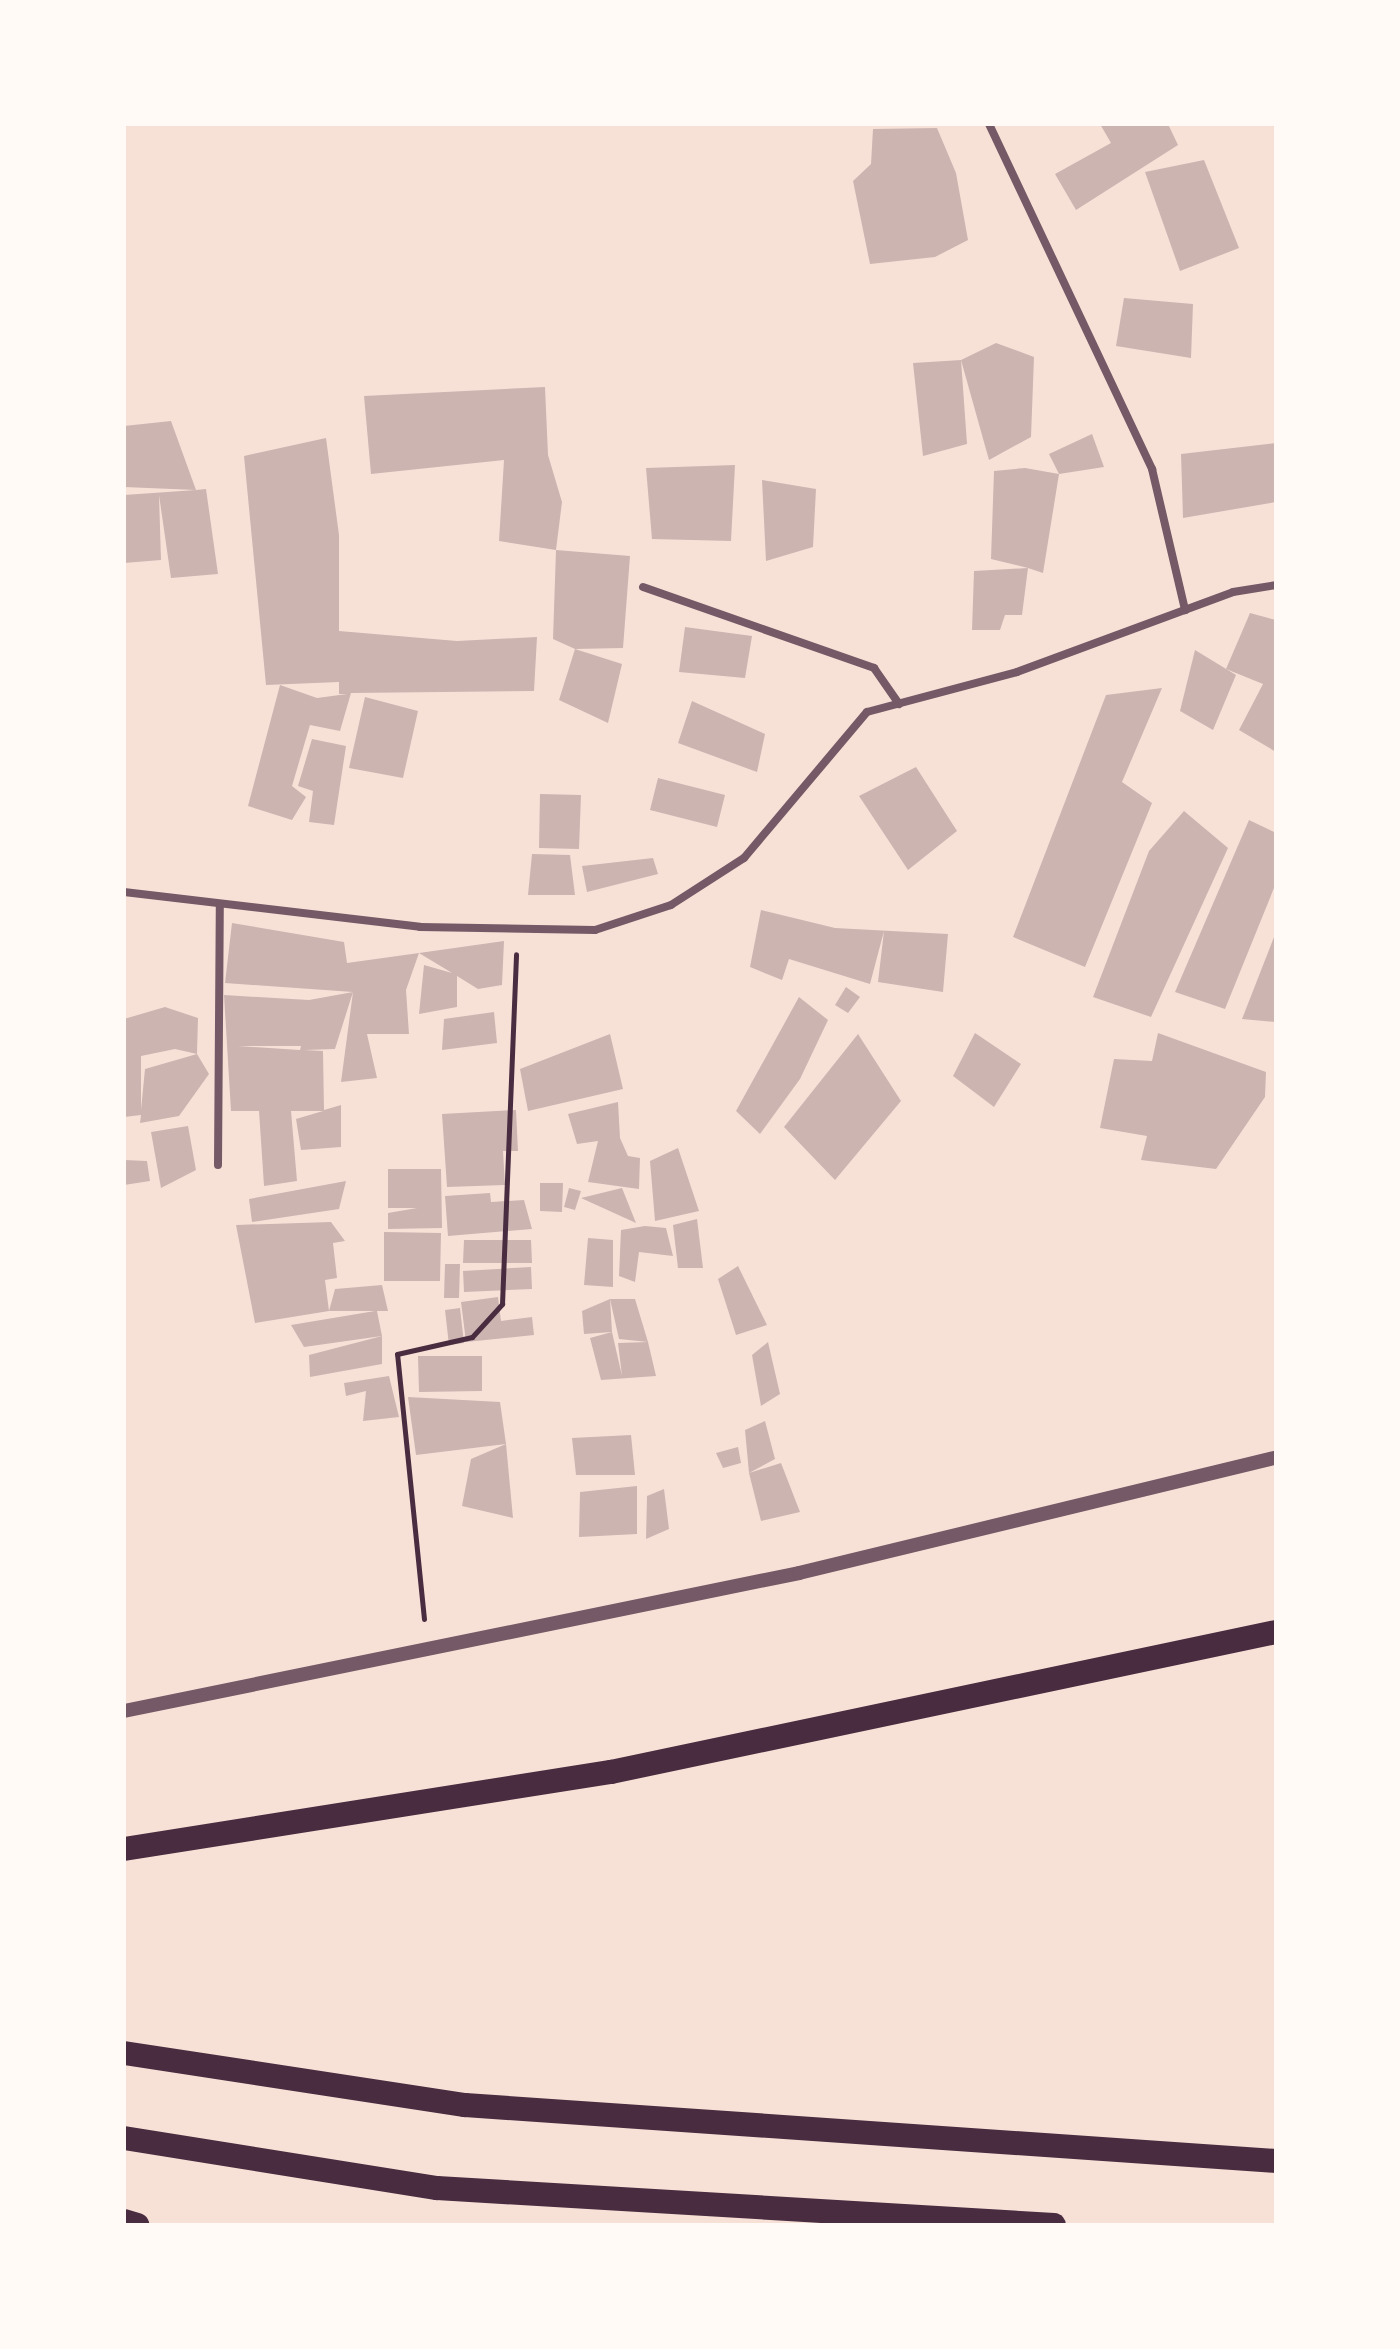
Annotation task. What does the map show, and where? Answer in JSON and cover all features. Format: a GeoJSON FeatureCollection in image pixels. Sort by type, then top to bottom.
{"type":"FeatureCollection","features":[{"type":"Feature","properties":{"kind":"highway"},"geometry":{"type":"LineString","coordinates":[[124,1849],[611,1772],[1276,1632]]}},
{"type":"Feature","properties":{"kind":"highway"},"geometry":{"type":"LineString","coordinates":[[124,2053],[465,2105],[1276,2161]]}},
{"type":"Feature","properties":{"kind":"highway"},"geometry":{"type":"LineString","coordinates":[[124,2138],[437,2188],[1054,2225]]}},
{"type":"Feature","properties":{"kind":"highway"},"geometry":{"type":"LineString","coordinates":[[124,2221],[137,2225]]}},
{"type":"Feature","properties":{"kind":"street"},"geometry":{"type":"LineString","coordinates":[[989,124],[1152,469],[1185,610]]}},
{"type":"Feature","properties":{"kind":"street"},"geometry":{"type":"LineString","coordinates":[[124,892],[220,906],[516,933],[595,930],[671,905],[744,858],[867,712],[1017,672],[1185,610],[1276,585]]}},
{"type":"Feature","properties":{"kind":"street"},"geometry":{"type":"LineString","coordinates":[[643,587],[874,668],[899,704]]}},
{"type":"Feature","properties":{"kind":"street"},"geometry":{"type":"LineString","coordinates":[[218,1165],[220,906]]}},
{"type":"Feature","properties":{"kind":"street"},"geometry":{"type":"LineString","coordinates":[[124,1711],[427,1652],[799,1573],[1276,1458]]}},
{"type":"Feature","properties":{"kind":"path"},"geometry":{"type":"LineString","coordinates":[[427,1652],[397,1354],[472,1337],[502,1304],[516,933]]}},
{"type":"Feature","properties":{"kind":"building"},"geometry":{"type":"Polygon","coordinates":[[[1100,124],[1168,124],[1178,145],[1076,210],[1055,174],[1111,143],[1100,124]]]}},
{"type":"Feature","properties":{"kind":"building"},"geometry":{"type":"Polygon","coordinates":[[[937,128],[956,173],[968,240],[935,257],[870,264],[853,181],[871,164],[873,129],[937,128]]]}},
{"type":"Feature","properties":{"kind":"building"},"geometry":{"type":"Polygon","coordinates":[[[1204,160],[1239,248],[1180,271],[1145,172],[1204,160]]]}},
{"type":"Feature","properties":{"kind":"building"},"geometry":{"type":"Polygon","coordinates":[[[1124,298],[1193,304],[1191,358],[1116,346],[1124,298]]]}},
{"type":"Feature","properties":{"kind":"building"},"geometry":{"type":"Polygon","coordinates":[[[996,343],[1034,357],[1031,437],[989,460],[961,360],[996,343]]]}},
{"type":"Feature","properties":{"kind":"building"},"geometry":{"type":"Polygon","coordinates":[[[961,360],[967,444],[923,456],[913,363],[961,360]]]}},
{"type":"Feature","properties":{"kind":"building"},"geometry":{"type":"Polygon","coordinates":[[[545,387],[548,455],[562,502],[556,550],[499,541],[504,460],[371,474],[364,396],[545,387]]]}},
{"type":"Feature","properties":{"kind":"building"},"geometry":{"type":"Polygon","coordinates":[[[171,421],[196,490],[124,487],[124,426],[171,421]]]}},
{"type":"Feature","properties":{"kind":"building"},"geometry":{"type":"Polygon","coordinates":[[[1092,434],[1104,467],[1059,474],[1049,454],[1092,434]]]}},
{"type":"Feature","properties":{"kind":"building"},"geometry":{"type":"Polygon","coordinates":[[[326,438],[339,535],[339,631],[457,641],[537,637],[534,691],[351,693],[340,731],[310,725],[292,786],[306,797],[292,820],[248,806],[280,685],[317,698],[347,694],[339,694],[339,682],[266,685],[244,456],[326,438]]]}},
{"type":"Feature","properties":{"kind":"building"},"geometry":{"type":"Polygon","coordinates":[[[1276,443],[1276,502],[1183,518],[1181,454],[1276,443]]]}},
{"type":"Feature","properties":{"kind":"building"},"geometry":{"type":"Polygon","coordinates":[[[735,465],[731,541],[652,539],[646,468],[735,465]]]}},
{"type":"Feature","properties":{"kind":"building"},"geometry":{"type":"Polygon","coordinates":[[[1025,468],[1059,474],[1043,573],[991,559],[994,471],[1025,468]]]}},
{"type":"Feature","properties":{"kind":"building"},"geometry":{"type":"Polygon","coordinates":[[[762,480],[816,489],[813,547],[766,561],[762,480]]]}},
{"type":"Feature","properties":{"kind":"building"},"geometry":{"type":"Polygon","coordinates":[[[206,489],[218,574],[171,578],[159,495],[161,560],[124,563],[124,495],[206,489]]]}},
{"type":"Feature","properties":{"kind":"building"},"geometry":{"type":"Polygon","coordinates":[[[556,550],[630,556],[623,648],[575,649],[553,639],[556,550]]]}},
{"type":"Feature","properties":{"kind":"building"},"geometry":{"type":"Polygon","coordinates":[[[1028,568],[1022,615],[1005,615],[1000,630],[972,630],[974,571],[1028,568]]]}},
{"type":"Feature","properties":{"kind":"building"},"geometry":{"type":"Polygon","coordinates":[[[1250,613],[1276,620],[1276,752],[1239,730],[1263,684],[1226,669],[1250,613]]]}},
{"type":"Feature","properties":{"kind":"building"},"geometry":{"type":"Polygon","coordinates":[[[685,627],[752,636],[745,678],[679,672],[685,627]]]}},
{"type":"Feature","properties":{"kind":"building"},"geometry":{"type":"Polygon","coordinates":[[[575,649],[622,664],[608,723],[559,700],[575,649]]]}},
{"type":"Feature","properties":{"kind":"building"},"geometry":{"type":"Polygon","coordinates":[[[1195,650],[1236,675],[1213,730],[1180,711],[1195,650]]]}},
{"type":"Feature","properties":{"kind":"building"},"geometry":{"type":"Polygon","coordinates":[[[1162,688],[1122,782],[1152,803],[1085,967],[1013,937],[1106,695],[1162,688]]]}},
{"type":"Feature","properties":{"kind":"building"},"geometry":{"type":"Polygon","coordinates":[[[365,697],[418,711],[403,778],[349,768],[365,697]]]}},
{"type":"Feature","properties":{"kind":"building"},"geometry":{"type":"Polygon","coordinates":[[[692,701],[765,734],[757,772],[678,743],[692,701]]]}},
{"type":"Feature","properties":{"kind":"building"},"geometry":{"type":"Polygon","coordinates":[[[312,739],[346,746],[334,825],[309,822],[313,791],[298,786],[312,739]]]}},
{"type":"Feature","properties":{"kind":"building"},"geometry":{"type":"Polygon","coordinates":[[[916,767],[957,831],[908,870],[859,796],[916,767]]]}},
{"type":"Feature","properties":{"kind":"building"},"geometry":{"type":"Polygon","coordinates":[[[658,778],[725,795],[717,827],[650,810],[658,778]]]}},
{"type":"Feature","properties":{"kind":"building"},"geometry":{"type":"Polygon","coordinates":[[[540,794],[581,795],[579,849],[539,848],[540,794]]]}},
{"type":"Feature","properties":{"kind":"building"},"geometry":{"type":"Polygon","coordinates":[[[1184,811],[1228,848],[1151,1017],[1093,997],[1149,851],[1184,811]]]}},
{"type":"Feature","properties":{"kind":"building"},"geometry":{"type":"Polygon","coordinates":[[[1249,820],[1276,833],[1276,883],[1225,1009],[1175,992],[1249,820]]]}},
{"type":"Feature","properties":{"kind":"building"},"geometry":{"type":"Polygon","coordinates":[[[532,854],[570,855],[575,895],[528,895],[532,854]]]}},
{"type":"Feature","properties":{"kind":"building"},"geometry":{"type":"Polygon","coordinates":[[[653,858],[658,874],[587,892],[582,866],[653,858]]]}},
{"type":"Feature","properties":{"kind":"building"},"geometry":{"type":"Polygon","coordinates":[[[761,910],[835,928],[948,934],[943,992],[878,982],[884,931],[870,984],[789,959],[782,980],[750,967],[761,910]]]}},
{"type":"Feature","properties":{"kind":"building"},"geometry":{"type":"Polygon","coordinates":[[[232,923],[344,942],[347,963],[419,953],[406,990],[409,1034],[367,1034],[377,1078],[341,1082],[353,992],[225,983],[232,923]]]}},
{"type":"Feature","properties":{"kind":"building"},"geometry":{"type":"Polygon","coordinates":[[[1276,932],[1276,1022],[1242,1019],[1276,932]]]}},
{"type":"Feature","properties":{"kind":"building"},"geometry":{"type":"Polygon","coordinates":[[[504,941],[502,985],[478,989],[457,976],[457,1007],[419,1014],[424,965],[452,973],[419,953],[504,941]]]}},
{"type":"Feature","properties":{"kind":"building"},"geometry":{"type":"Polygon","coordinates":[[[846,987],[860,997],[848,1013],[835,1005],[846,987]]]}},
{"type":"Feature","properties":{"kind":"building"},"geometry":{"type":"Polygon","coordinates":[[[353,992],[335,1049],[304,1050],[323,1051],[324,1110],[341,1105],[341,1147],[301,1150],[296,1119],[323,1111],[291,1111],[297,1181],[264,1186],[259,1111],[231,1111],[224,995],[309,1000],[353,992]],[[238,1046],[300,1050],[301,1046],[238,1046]]]}},
{"type":"Feature","properties":{"kind":"building"},"geometry":{"type":"Polygon","coordinates":[[[799,997],[828,1020],[800,1079],[760,1134],[736,1111],[799,997]]]}},
{"type":"Feature","properties":{"kind":"building"},"geometry":{"type":"Polygon","coordinates":[[[165,1007],[198,1018],[197,1054],[209,1074],[179,1116],[140,1123],[141,1115],[124,1117],[124,1019],[165,1007]],[[175,1049],[141,1056],[141,1110],[145,1069],[197,1054],[175,1049]]]}},
{"type":"Feature","properties":{"kind":"building"},"geometry":{"type":"Polygon","coordinates":[[[494,1012],[497,1043],[442,1050],[444,1019],[494,1012]]]}},
{"type":"Feature","properties":{"kind":"building"},"geometry":{"type":"Polygon","coordinates":[[[975,1033],[1021,1064],[994,1107],[953,1076],[975,1033]]]}},
{"type":"Feature","properties":{"kind":"building"},"geometry":{"type":"Polygon","coordinates":[[[1158,1033],[1266,1072],[1265,1097],[1216,1169],[1141,1160],[1147,1136],[1100,1128],[1114,1059],[1152,1061],[1158,1033]]]}},
{"type":"Feature","properties":{"kind":"building"},"geometry":{"type":"Polygon","coordinates":[[[610,1034],[623,1089],[528,1111],[520,1069],[610,1034]]]}},
{"type":"Feature","properties":{"kind":"building"},"geometry":{"type":"Polygon","coordinates":[[[858,1034],[901,1101],[835,1180],[784,1127],[858,1034]]]}},
{"type":"Feature","properties":{"kind":"building"},"geometry":{"type":"Polygon","coordinates":[[[618,1102],[620,1138],[628,1156],[640,1158],[639,1189],[588,1182],[598,1141],[577,1144],[568,1114],[618,1102]]]}},
{"type":"Feature","properties":{"kind":"building"},"geometry":{"type":"Polygon","coordinates":[[[516,1110],[518,1151],[503,1151],[505,1185],[447,1187],[442,1114],[516,1110]]]}},
{"type":"Feature","properties":{"kind":"building"},"geometry":{"type":"Polygon","coordinates":[[[188,1126],[196,1170],[161,1188],[151,1132],[188,1126]]]}},
{"type":"Feature","properties":{"kind":"building"},"geometry":{"type":"Polygon","coordinates":[[[678,1148],[699,1211],[655,1221],[650,1161],[678,1148]]]}},
{"type":"Feature","properties":{"kind":"building"},"geometry":{"type":"Polygon","coordinates":[[[124,1160],[147,1161],[150,1181],[124,1185],[124,1160]]]}},
{"type":"Feature","properties":{"kind":"building"},"geometry":{"type":"Polygon","coordinates":[[[388,1169],[441,1169],[442,1228],[388,1229],[388,1213],[417,1208],[388,1208],[388,1169]]]}},
{"type":"Feature","properties":{"kind":"building"},"geometry":{"type":"Polygon","coordinates":[[[346,1181],[339,1209],[252,1222],[249,1199],[346,1181]]]}},
{"type":"Feature","properties":{"kind":"building"},"geometry":{"type":"Polygon","coordinates":[[[540,1183],[563,1183],[562,1212],[540,1211],[540,1183]]]}},
{"type":"Feature","properties":{"kind":"building"},"geometry":{"type":"Polygon","coordinates":[[[569,1188],[581,1191],[575,1210],[564,1207],[569,1188]]]}},
{"type":"Feature","properties":{"kind":"building"},"geometry":{"type":"Polygon","coordinates":[[[622,1188],[636,1223],[581,1198],[622,1188]]]}},
{"type":"Feature","properties":{"kind":"building"},"geometry":{"type":"Polygon","coordinates":[[[490,1193],[491,1202],[524,1200],[532,1229],[448,1236],[445,1196],[490,1193]]]}},
{"type":"Feature","properties":{"kind":"building"},"geometry":{"type":"Polygon","coordinates":[[[697,1219],[703,1268],[678,1268],[673,1225],[697,1219]]]}},
{"type":"Feature","properties":{"kind":"building"},"geometry":{"type":"Polygon","coordinates":[[[331,1222],[345,1241],[333,1243],[337,1278],[325,1280],[329,1311],[255,1323],[236,1225],[331,1222]]]}},
{"type":"Feature","properties":{"kind":"building"},"geometry":{"type":"Polygon","coordinates":[[[645,1226],[666,1228],[673,1256],[639,1252],[635,1282],[619,1276],[621,1230],[645,1226]]]}},
{"type":"Feature","properties":{"kind":"building"},"geometry":{"type":"Polygon","coordinates":[[[384,1232],[441,1233],[440,1281],[384,1281],[384,1232]]]}},
{"type":"Feature","properties":{"kind":"building"},"geometry":{"type":"Polygon","coordinates":[[[588,1238],[613,1240],[613,1287],[584,1285],[588,1238]]]}},
{"type":"Feature","properties":{"kind":"building"},"geometry":{"type":"Polygon","coordinates":[[[464,1240],[531,1240],[532,1263],[463,1263],[464,1240]]]}},
{"type":"Feature","properties":{"kind":"building"},"geometry":{"type":"Polygon","coordinates":[[[445,1264],[460,1264],[459,1298],[444,1298],[445,1264]]]}},
{"type":"Feature","properties":{"kind":"building"},"geometry":{"type":"Polygon","coordinates":[[[738,1266],[767,1325],[736,1335],[718,1279],[738,1266]]]}},
{"type":"Feature","properties":{"kind":"building"},"geometry":{"type":"Polygon","coordinates":[[[531,1267],[532,1289],[464,1292],[463,1271],[531,1267]]]}},
{"type":"Feature","properties":{"kind":"building"},"geometry":{"type":"Polygon","coordinates":[[[382,1285],[388,1311],[377,1311],[382,1336],[304,1347],[291,1325],[375,1311],[329,1311],[335,1289],[382,1285]]]}},
{"type":"Feature","properties":{"kind":"building"},"geometry":{"type":"Polygon","coordinates":[[[498,1297],[501,1321],[532,1317],[534,1335],[466,1342],[461,1302],[498,1297]]]}},
{"type":"Feature","properties":{"kind":"building"},"geometry":{"type":"Polygon","coordinates":[[[610,1299],[612,1332],[584,1334],[582,1311],[610,1299]]]}},
{"type":"Feature","properties":{"kind":"building"},"geometry":{"type":"Polygon","coordinates":[[[610,1299],[635,1299],[648,1342],[619,1339],[610,1299]]]}},
{"type":"Feature","properties":{"kind":"building"},"geometry":{"type":"Polygon","coordinates":[[[460,1308],[464,1343],[449,1345],[445,1310],[460,1308]]]}},
{"type":"Feature","properties":{"kind":"building"},"geometry":{"type":"Polygon","coordinates":[[[612,1332],[622,1376],[618,1343],[648,1342],[656,1376],[601,1380],[590,1338],[612,1332]]]}},
{"type":"Feature","properties":{"kind":"building"},"geometry":{"type":"Polygon","coordinates":[[[382,1336],[382,1364],[310,1377],[309,1355],[382,1336]]]}},
{"type":"Feature","properties":{"kind":"building"},"geometry":{"type":"Polygon","coordinates":[[[768,1342],[780,1394],[761,1406],[752,1355],[768,1342]]]}},
{"type":"Feature","properties":{"kind":"building"},"geometry":{"type":"Polygon","coordinates":[[[418,1356],[482,1356],[482,1391],[419,1392],[418,1356]]]}},
{"type":"Feature","properties":{"kind":"building"},"geometry":{"type":"Polygon","coordinates":[[[389,1376],[399,1417],[363,1421],[366,1391],[346,1396],[344,1383],[389,1376]]]}},
{"type":"Feature","properties":{"kind":"building"},"geometry":{"type":"Polygon","coordinates":[[[408,1397],[500,1402],[506,1444],[416,1455],[408,1397]]]}},
{"type":"Feature","properties":{"kind":"building"},"geometry":{"type":"Polygon","coordinates":[[[765,1421],[775,1459],[749,1473],[745,1430],[765,1421]]]}},
{"type":"Feature","properties":{"kind":"building"},"geometry":{"type":"Polygon","coordinates":[[[631,1435],[635,1475],[576,1475],[572,1438],[631,1435]]]}},
{"type":"Feature","properties":{"kind":"building"},"geometry":{"type":"Polygon","coordinates":[[[506,1444],[513,1518],[462,1506],[471,1459],[506,1444]]]}},
{"type":"Feature","properties":{"kind":"building"},"geometry":{"type":"Polygon","coordinates":[[[738,1447],[741,1463],[723,1468],[716,1453],[738,1447]]]}},
{"type":"Feature","properties":{"kind":"building"},"geometry":{"type":"Polygon","coordinates":[[[781,1463],[800,1512],[761,1521],[749,1473],[781,1463]]]}},
{"type":"Feature","properties":{"kind":"building"},"geometry":{"type":"Polygon","coordinates":[[[637,1486],[637,1534],[579,1537],[580,1492],[637,1486]]]}},
{"type":"Feature","properties":{"kind":"building"},"geometry":{"type":"Polygon","coordinates":[[[664,1489],[669,1529],[646,1539],[647,1496],[664,1489]]]}}]}
